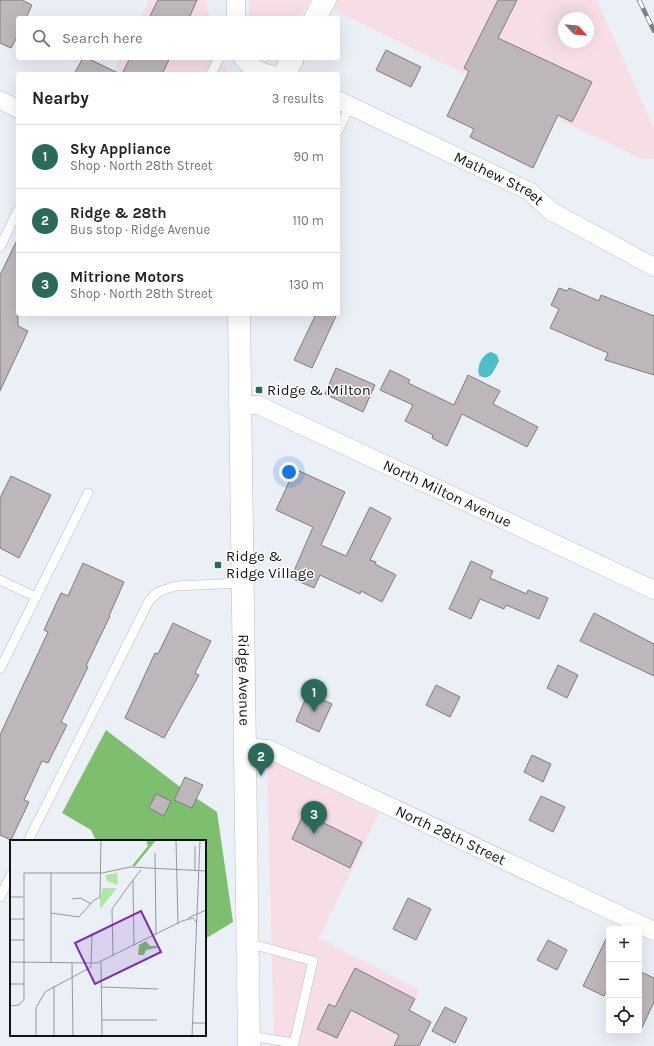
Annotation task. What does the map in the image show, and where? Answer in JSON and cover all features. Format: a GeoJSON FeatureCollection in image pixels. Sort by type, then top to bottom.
{"type":"FeatureCollection","features":[{"type":"Feature","properties":{"kind":"street"},"geometry":{"type":"LineString","coordinates":[[236,0],[236,16]]}},
{"type":"Feature","properties":{"kind":"street"},"geometry":{"type":"LineString","coordinates":[[316,16],[325,0]]}},
{"type":"Feature","properties":{"kind":"street"},"geometry":{"type":"LineString","coordinates":[[245,60],[253,68],[264,72]]}},
{"type":"Feature","properties":{"kind":"street"},"geometry":{"type":"LineString","coordinates":[[285,72],[292,60]]}},
{"type":"Feature","properties":{"kind":"street"},"geometry":{"type":"LineString","coordinates":[[0,100],[16,108]]}},
{"type":"Feature","properties":{"kind":"street","name":"Mathew Street"},"geometry":{"type":"LineString","coordinates":[[344,103],[529,191],[551,210],[654,267]]}},
{"type":"Feature","properties":{"kind":"street","name":"Ridge Avenue"},"geometry":{"type":"LineString","coordinates":[[239,316],[249,1041]]}},
{"type":"Feature","properties":{"kind":"street","name":"North Milton Avenue"},"geometry":{"type":"LineString","coordinates":[[240,405],[258,405],[654,590]]}},
{"type":"Feature","properties":{"kind":"street","name":"North 28th Street"},"geometry":{"type":"LineString","coordinates":[[244,747],[268,749],[654,931]]}},
{"type":"Feature","properties":{"kind":"lane"},"geometry":{"type":"LineString","coordinates":[[212,72],[218,60]]}},
{"type":"Feature","properties":{"kind":"lane"},"geometry":{"type":"LineString","coordinates":[[340,122],[344,103]]}},
{"type":"Feature","properties":{"kind":"lane"},"geometry":{"type":"LineString","coordinates":[[0,247],[16,214]]}},
{"type":"Feature","properties":{"kind":"lane"},"geometry":{"type":"LineString","coordinates":[[0,669],[88,493]]}},
{"type":"Feature","properties":{"kind":"lane"},"geometry":{"type":"LineString","coordinates":[[0,580],[36,597]]}},
{"type":"Feature","properties":{"kind":"lane"},"geometry":{"type":"LineString","coordinates":[[29,840],[149,601],[158,592],[176,586],[243,583]]}},
{"type":"Feature","properties":{"kind":"lane"},"geometry":{"type":"LineString","coordinates":[[0,897],[10,877]]}},
{"type":"Feature","properties":{"kind":"lane"},"geometry":{"type":"LineString","coordinates":[[248,942],[313,961],[294,1043],[249,1041]]}},
{"type":"Feature","properties":{"kind":"shaded area"},"geometry":{"type":"Polygon","coordinates":[[[149,0],[206,0],[209,16],[141,16],[149,0]]]}},
{"type":"Feature","properties":{"kind":"shaded area"},"geometry":{"type":"Polygon","coordinates":[[[249,0],[310,0],[301,16],[249,16],[249,0]]]}},
{"type":"Feature","properties":{"kind":"shaded area"},"geometry":{"type":"Polygon","coordinates":[[[337,0],[597,0],[654,129],[654,159],[641,159],[332,9],[337,0]]]}},
{"type":"Feature","properties":{"kind":"shaded area"},"geometry":{"type":"Polygon","coordinates":[[[119,60],[217,60],[217,62],[230,72],[113,72],[119,60]]]}},
{"type":"Feature","properties":{"kind":"shaded area"},"geometry":{"type":"Polygon","coordinates":[[[267,758],[379,813],[319,938],[420,991],[393,1046],[274,1046],[267,758]]]}},
{"type":"Feature","properties":{"kind":"green space"},"geometry":{"type":"Polygon","coordinates":[[[106,730],[184,790],[217,812],[233,922],[206,938],[206,840],[96,840],[91,830],[62,813],[106,730]]]}},
{"type":"Feature","properties":{"kind":"water"},"geometry":{"type":"Polygon","coordinates":[[[491,352],[497,355],[499,361],[489,376],[483,377],[479,375],[480,364],[485,355],[491,352]]]}},
{"type":"Feature","properties":{"kind":"building"},"geometry":{"type":"Polygon","coordinates":[[[0,0],[22,0],[32,5],[27,16],[16,16],[16,39],[11,48],[0,43],[0,0]]]}},
{"type":"Feature","properties":{"kind":"building"},"geometry":{"type":"Polygon","coordinates":[[[158,0],[197,0],[190,16],[150,16],[158,0]]]}},
{"type":"Feature","properties":{"kind":"building"},"geometry":{"type":"Polygon","coordinates":[[[498,0],[517,0],[498,38],[592,82],[572,122],[558,115],[533,168],[470,137],[474,129],[447,116],[469,71],[464,68],[498,0]]]}},
{"type":"Feature","properties":{"kind":"building"},"geometry":{"type":"Polygon","coordinates":[[[386,50],[421,67],[411,87],[376,70],[386,50]]]}},
{"type":"Feature","properties":{"kind":"building"},"geometry":{"type":"Polygon","coordinates":[[[82,60],[91,60],[116,72],[75,72],[82,60]]]}},
{"type":"Feature","properties":{"kind":"building"},"geometry":{"type":"Polygon","coordinates":[[[129,60],[169,60],[163,72],[123,72],[129,60]]]}},
{"type":"Feature","properties":{"kind":"building"},"geometry":{"type":"Polygon","coordinates":[[[16,242],[16,316],[18,316],[18,326],[28,331],[0,391],[0,275],[16,242]]]}},
{"type":"Feature","properties":{"kind":"building"},"geometry":{"type":"Polygon","coordinates":[[[559,288],[567,291],[569,288],[599,301],[601,295],[654,316],[654,375],[605,360],[608,353],[550,328],[559,309],[551,305],[559,288]]]}},
{"type":"Feature","properties":{"kind":"building"},"geometry":{"type":"Polygon","coordinates":[[[315,316],[336,316],[312,368],[294,360],[315,316]]]}},
{"type":"Feature","properties":{"kind":"building"},"geometry":{"type":"Polygon","coordinates":[[[336,368],[375,385],[363,412],[325,394],[336,368]]]}},
{"type":"Feature","properties":{"kind":"building"},"geometry":{"type":"Polygon","coordinates":[[[390,370],[410,380],[408,383],[454,405],[468,375],[500,391],[493,404],[538,427],[527,447],[462,414],[447,446],[432,438],[433,435],[405,421],[413,405],[380,390],[390,370]]]}},
{"type":"Feature","properties":{"kind":"building"},"geometry":{"type":"Polygon","coordinates":[[[295,469],[345,492],[321,545],[346,556],[370,507],[391,518],[370,560],[376,562],[375,564],[396,575],[382,602],[361,591],[360,594],[320,575],[314,588],[291,578],[313,527],[276,510],[295,469]]]}},
{"type":"Feature","properties":{"kind":"building"},"geometry":{"type":"Polygon","coordinates":[[[11,476],[51,495],[19,558],[0,548],[0,498],[11,476]]]}},
{"type":"Feature","properties":{"kind":"building"},"geometry":{"type":"Polygon","coordinates":[[[471,561],[493,571],[490,578],[527,594],[528,590],[548,598],[539,619],[506,605],[504,609],[480,599],[471,619],[449,609],[471,561]]]}},
{"type":"Feature","properties":{"kind":"building"},"geometry":{"type":"Polygon","coordinates":[[[83,563],[124,582],[110,616],[86,666],[88,667],[61,722],[67,725],[48,763],[42,761],[24,800],[29,802],[11,840],[0,835],[0,735],[48,632],[44,630],[61,593],[68,596],[83,563]]]}},
{"type":"Feature","properties":{"kind":"building"},"geometry":{"type":"Polygon","coordinates":[[[594,613],[654,644],[654,676],[580,641],[594,613]]]}},
{"type":"Feature","properties":{"kind":"building"},"geometry":{"type":"Polygon","coordinates":[[[173,623],[211,641],[195,673],[199,675],[164,738],[125,718],[155,653],[158,654],[173,623]]]}},
{"type":"Feature","properties":{"kind":"building"},"geometry":{"type":"Polygon","coordinates":[[[558,665],[578,675],[567,698],[547,688],[558,665]]]}},
{"type":"Feature","properties":{"kind":"building"},"geometry":{"type":"Polygon","coordinates":[[[436,685],[460,697],[450,717],[426,705],[436,685]]]}},
{"type":"Feature","properties":{"kind":"building"},"geometry":{"type":"Polygon","coordinates":[[[308,693],[332,704],[319,732],[296,721],[308,693]]]}},
{"type":"Feature","properties":{"kind":"building"},"geometry":{"type":"Polygon","coordinates":[[[532,755],[551,764],[543,782],[524,772],[532,755]]]}},
{"type":"Feature","properties":{"kind":"building"},"geometry":{"type":"Polygon","coordinates":[[[185,777],[203,785],[192,808],[174,800],[185,777]]]}},
{"type":"Feature","properties":{"kind":"building"},"geometry":{"type":"Polygon","coordinates":[[[156,794],[171,801],[164,816],[149,808],[156,794]]]}},
{"type":"Feature","properties":{"kind":"building"},"geometry":{"type":"Polygon","coordinates":[[[541,796],[565,807],[553,832],[529,820],[541,796]]]}},
{"type":"Feature","properties":{"kind":"building"},"geometry":{"type":"Polygon","coordinates":[[[304,813],[362,842],[350,868],[292,839],[304,813]]]}},
{"type":"Feature","properties":{"kind":"building"},"geometry":{"type":"Polygon","coordinates":[[[408,898],[431,909],[416,940],[393,929],[408,898]]]}},
{"type":"Feature","properties":{"kind":"building"},"geometry":{"type":"Polygon","coordinates":[[[606,939],[606,992],[604,996],[583,986],[606,939]]]}},
{"type":"Feature","properties":{"kind":"building"},"geometry":{"type":"Polygon","coordinates":[[[548,940],[567,950],[557,970],[537,960],[548,940]]]}},
{"type":"Feature","properties":{"kind":"building"},"geometry":{"type":"Polygon","coordinates":[[[355,968],[415,999],[409,1010],[431,1022],[419,1046],[394,1046],[399,1035],[351,1010],[337,1038],[317,1029],[329,1004],[335,1007],[355,968]]]}},
{"type":"Feature","properties":{"kind":"building"},"geometry":{"type":"Polygon","coordinates":[[[642,972],[654,978],[654,1002],[642,1028],[642,972]]]}},
{"type":"Feature","properties":{"kind":"building"},"geometry":{"type":"Polygon","coordinates":[[[445,1007],[467,1018],[455,1043],[432,1031],[445,1007]]]}},
{"type":"Feature","properties":{"kind":"railway"},"geometry":{"type":"LineString","coordinates":[[639,0],[654,31]]}},
{"type":"Feature","properties":{"kind":"place","name":"Ridge & Milton"},"geometry":{"type":"Point","coordinates":[259,390]}},
{"type":"Feature","properties":{"kind":"place","name":"Ridge & Ridge Village"},"geometry":{"type":"Point","coordinates":[218,565]}},
{"type":"Feature","properties":{"kind":"place","name":"Sky Appliance"},"geometry":{"type":"Point","coordinates":[314,712]}},
{"type":"Feature","properties":{"kind":"place","name":"Ridge & 28th"},"geometry":{"type":"Point","coordinates":[261,776]}},
{"type":"Feature","properties":{"kind":"place","name":"Mitrione Motors"},"geometry":{"type":"Point","coordinates":[314,834]}}]}
